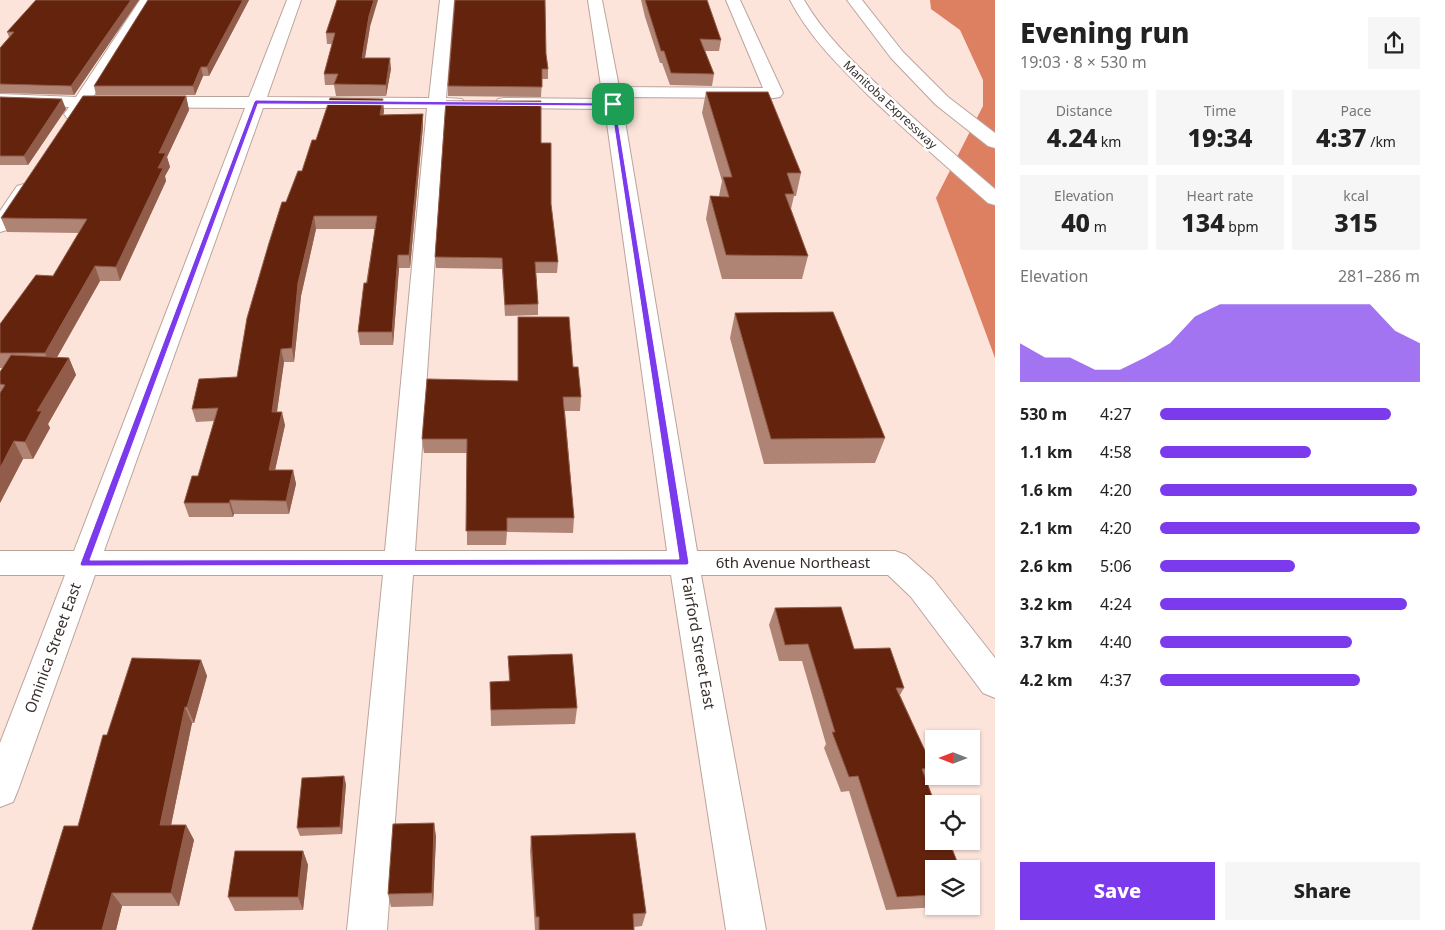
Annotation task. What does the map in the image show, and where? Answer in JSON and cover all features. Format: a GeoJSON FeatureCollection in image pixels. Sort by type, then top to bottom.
{"type":"FeatureCollection","features":[{"type":"Feature","properties":{"kind":"street"},"geometry":{"type":"LineString","coordinates":[[65,128],[147,0]]}},
{"type":"Feature","properties":{"kind":"street","name":"Ominica Street East"},"geometry":{"type":"LineString","coordinates":[[0,790],[294,0]]}},
{"type":"Feature","properties":{"kind":"street"},"geometry":{"type":"LineString","coordinates":[[367,930],[399,563],[429,182],[447,0]]}},
{"type":"Feature","properties":{"kind":"street","name":"Fairford Street East"},"geometry":{"type":"LineString","coordinates":[[595,0],[684,563],[746,930]]}},
{"type":"Feature","properties":{"kind":"street"},"geometry":{"type":"LineString","coordinates":[[0,99],[80,102],[481,103],[774,93],[733,0]]}},
{"type":"Feature","properties":{"kind":"street","name":"Manitoba Expressway"},"geometry":{"type":"LineString","coordinates":[[797,0],[802,10],[842,60],[916,132],[995,199]]}},
{"type":"Feature","properties":{"kind":"street"},"geometry":{"type":"LineString","coordinates":[[854,0],[897,55],[942,100],[995,142]]}},
{"type":"Feature","properties":{"kind":"street"},"geometry":{"type":"LineString","coordinates":[[0,226],[34,174]]}},
{"type":"Feature","properties":{"kind":"street","name":"6th Avenue Northeast"},"geometry":{"type":"LineString","coordinates":[[0,564],[895,563],[922,588],[995,682]]}},
{"type":"Feature","properties":{"kind":"shaded area"},"geometry":{"type":"Polygon","coordinates":[[[930,0],[995,0],[995,358],[936,198],[983,106],[983,80],[960,30],[931,9],[930,0]]]}},
{"type":"Feature","properties":{"kind":"building"},"geometry":{"type":"Polygon","coordinates":[[[36,0],[131,0],[71,86],[0,84],[0,48],[14,32],[7,32],[36,0]]]}},
{"type":"Feature","properties":{"kind":"building"},"geometry":{"type":"Polygon","coordinates":[[[148,0],[243,0],[207,67],[201,67],[193,86],[94,86],[148,0]]]}},
{"type":"Feature","properties":{"kind":"building"},"geometry":{"type":"Polygon","coordinates":[[[337,0],[374,0],[369,16],[362,58],[390,58],[386,85],[334,84],[338,74],[324,74],[335,33],[326,33],[337,0]]]}},
{"type":"Feature","properties":{"kind":"building"},"geometry":{"type":"Polygon","coordinates":[[[455,0],[545,0],[548,69],[542,69],[542,87],[448,86],[455,0]]]}},
{"type":"Feature","properties":{"kind":"building"},"geometry":{"type":"Polygon","coordinates":[[[645,0],[707,0],[721,40],[700,39],[714,74],[671,73],[664,51],[661,51],[645,0]]]}},
{"type":"Feature","properties":{"kind":"building"},"geometry":{"type":"Polygon","coordinates":[[[706,92],[768,92],[801,173],[787,173],[794,194],[785,194],[808,256],[726,255],[710,196],[729,197],[723,177],[732,177],[706,92]]]}},
{"type":"Feature","properties":{"kind":"building"},"geometry":{"type":"Polygon","coordinates":[[[83,96],[186,96],[159,153],[166,153],[158,168],[163,168],[116,267],[95,266],[45,353],[0,353],[0,324],[36,275],[53,276],[87,219],[1,218],[83,96]]]}},
{"type":"Feature","properties":{"kind":"building"},"geometry":{"type":"Polygon","coordinates":[[[0,97],[62,99],[24,156],[0,156],[0,97]]]}},
{"type":"Feature","properties":{"kind":"building"},"geometry":{"type":"Polygon","coordinates":[[[330,98],[383,99],[380,115],[423,114],[409,255],[398,255],[392,332],[358,332],[364,283],[367,283],[377,216],[314,216],[298,283],[292,348],[281,349],[272,412],[282,412],[269,470],[293,470],[286,501],[230,500],[229,503],[184,503],[192,476],[198,476],[218,408],[192,409],[199,379],[237,377],[247,318],[282,202],[286,202],[298,171],[302,171],[312,140],[316,140],[330,98]]]}},
{"type":"Feature","properties":{"kind":"building"},"geometry":{"type":"Polygon","coordinates":[[[446,101],[541,101],[541,143],[551,143],[551,204],[558,262],[535,262],[538,304],[505,305],[502,258],[435,257],[446,101]]]}},
{"type":"Feature","properties":{"kind":"building"},"geometry":{"type":"Polygon","coordinates":[[[833,312],[885,438],[771,439],[735,313],[833,312]]]}},
{"type":"Feature","properties":{"kind":"building"},"geometry":{"type":"Polygon","coordinates":[[[518,317],[569,317],[573,367],[578,367],[581,397],[563,397],[574,518],[507,518],[507,531],[466,531],[467,439],[422,439],[427,379],[518,381],[518,317]]]}},
{"type":"Feature","properties":{"kind":"building"},"geometry":{"type":"Polygon","coordinates":[[[11,355],[69,358],[37,411],[42,411],[25,442],[14,441],[0,468],[0,393],[5,385],[0,384],[0,372],[11,355]]]}},
{"type":"Feature","properties":{"kind":"building"},"geometry":{"type":"Polygon","coordinates":[[[841,607],[854,649],[890,648],[904,688],[896,688],[925,751],[925,769],[922,769],[925,785],[928,785],[932,795],[925,795],[925,850],[953,850],[956,860],[925,860],[925,895],[897,897],[858,776],[849,777],[832,732],[835,732],[808,644],[785,645],[775,608],[841,607]]]}},
{"type":"Feature","properties":{"kind":"building"},"geometry":{"type":"Polygon","coordinates":[[[572,654],[577,708],[491,710],[490,682],[510,681],[508,656],[572,654]]]}},
{"type":"Feature","properties":{"kind":"building"},"geometry":{"type":"Polygon","coordinates":[[[132,658],[201,660],[187,707],[185,707],[160,825],[186,825],[171,893],[112,893],[102,930],[32,930],[64,826],[78,826],[103,735],[107,735],[132,658]]]}},
{"type":"Feature","properties":{"kind":"building"},"geometry":{"type":"Polygon","coordinates":[[[344,776],[340,827],[297,828],[302,778],[344,776]]]}},
{"type":"Feature","properties":{"kind":"building"},"geometry":{"type":"Polygon","coordinates":[[[434,823],[432,893],[388,894],[393,824],[434,823]]]}},
{"type":"Feature","properties":{"kind":"building"},"geometry":{"type":"Polygon","coordinates":[[[635,833],[646,913],[633,914],[634,930],[539,930],[539,917],[536,917],[531,836],[635,833]]]}},
{"type":"Feature","properties":{"kind":"building"},"geometry":{"type":"Polygon","coordinates":[[[235,851],[303,851],[298,897],[228,897],[235,851]]]}},
{"type":"Feature","properties":{"kind":"route"},"geometry":{"type":"LineString","coordinates":[[256,102],[613,104],[684,563],[84,564],[256,102]]}}]}
